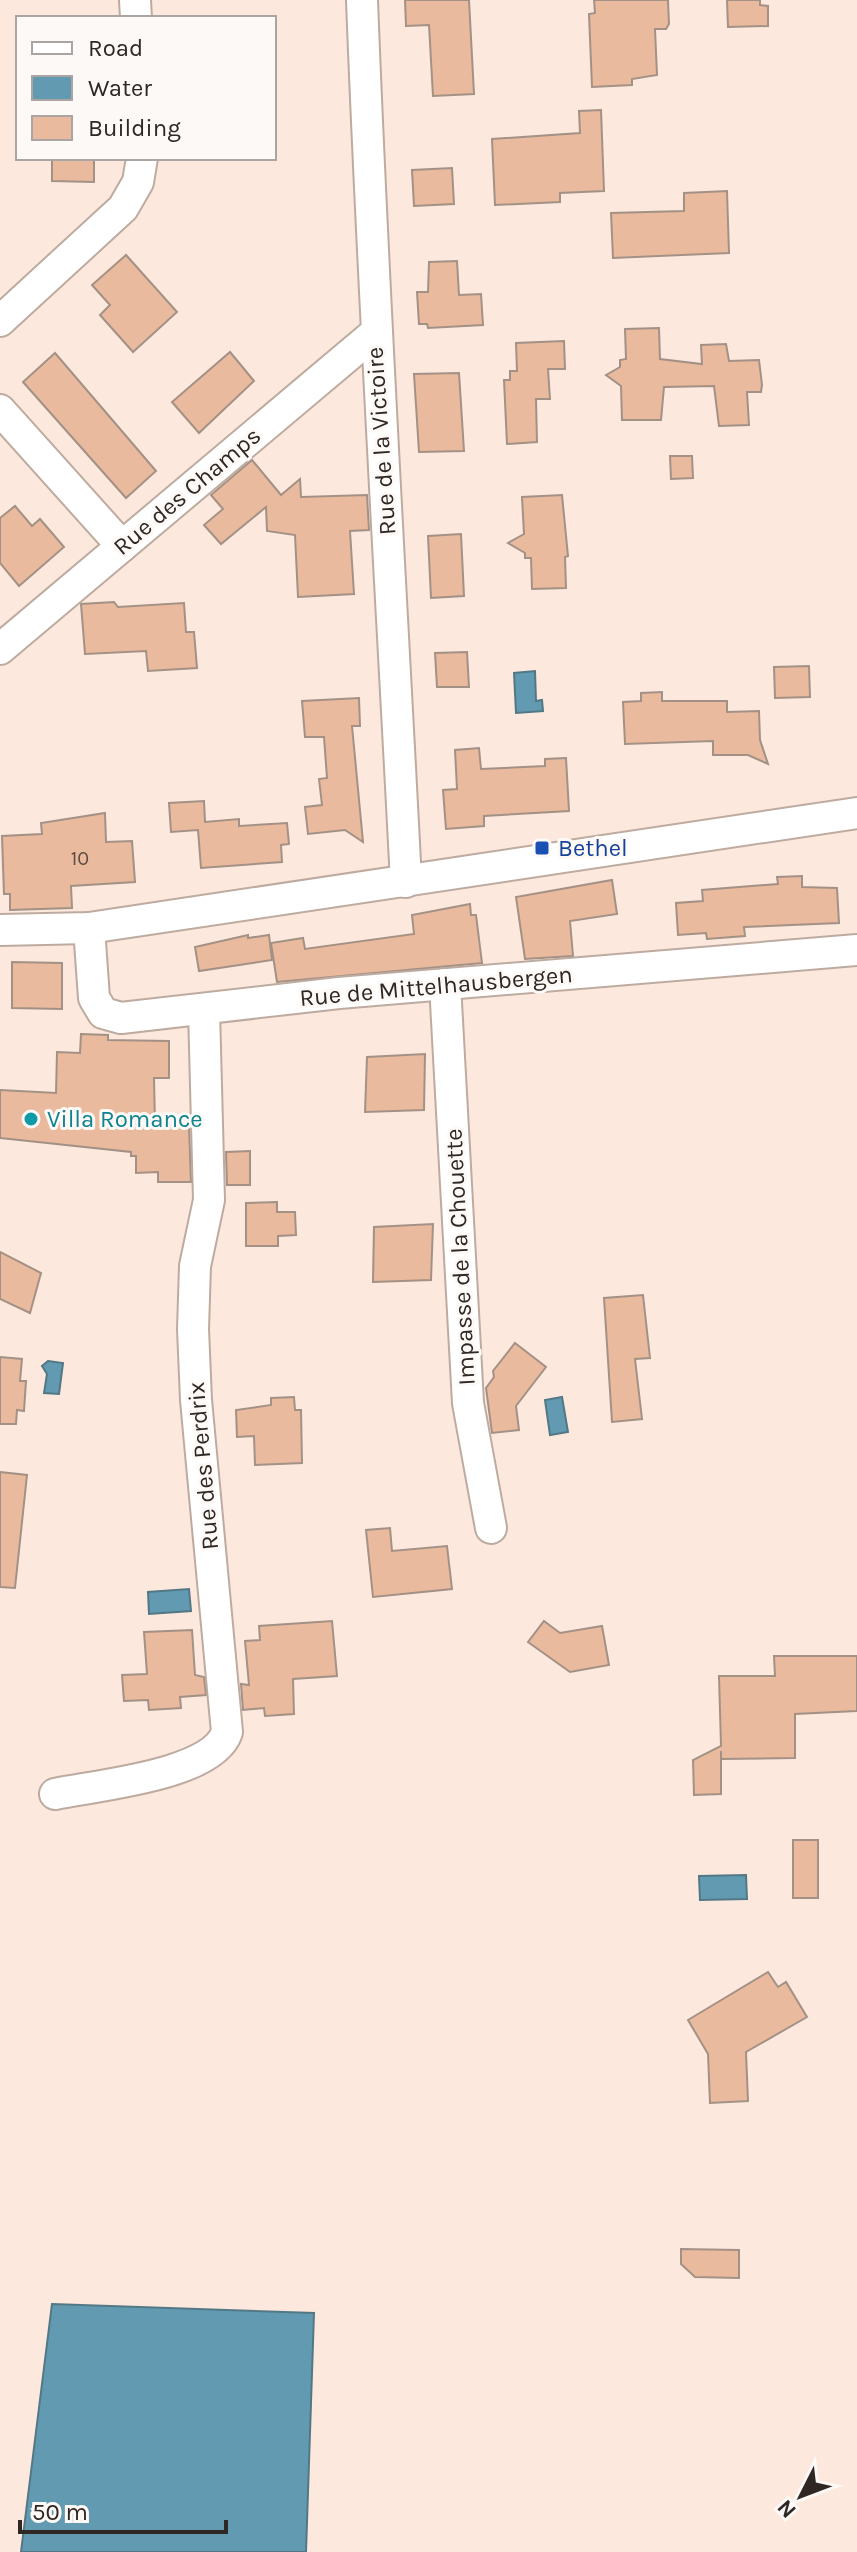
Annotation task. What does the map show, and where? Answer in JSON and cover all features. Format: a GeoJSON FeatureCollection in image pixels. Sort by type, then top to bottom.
{"type":"FeatureCollection","features":[{"type":"Feature","properties":{"kind":"street","name":"Rue de la Victoire"},"geometry":{"type":"LineString","coordinates":[[362,0],[374,334],[385,478],[406,882]]}},
{"type":"Feature","properties":{"kind":"street"},"geometry":{"type":"LineString","coordinates":[[0,321],[123,208],[138,182],[142,160]]}},
{"type":"Feature","properties":{"kind":"street","name":"Rue des Champs"},"geometry":{"type":"LineString","coordinates":[[0,649],[374,334]]}},
{"type":"Feature","properties":{"kind":"street"},"geometry":{"type":"LineString","coordinates":[[0,410],[122,546]]}},
{"type":"Feature","properties":{"kind":"street"},"geometry":{"type":"LineString","coordinates":[[0,930],[81,929],[857,813]]}},
{"type":"Feature","properties":{"kind":"street","name":"Rue de Mittelhausbergen"},"geometry":{"type":"LineString","coordinates":[[81,929],[94,998],[103,1013],[121,1018],[445,984],[857,950]]}},
{"type":"Feature","properties":{"kind":"street","name":"Impasse de la Chouette"},"geometry":{"type":"LineString","coordinates":[[445,984],[468,1403],[491,1528]]}},
{"type":"Feature","properties":{"kind":"street","name":"Rue des Perdrix"},"geometry":{"type":"LineString","coordinates":[[55,1794],[191,1766],[223,1744],[227,1732],[196,1400],[193,1329],[195,1266],[209,1200],[204,1010]]}},
{"type":"Feature","properties":{"kind":"water"},"geometry":{"type":"Polygon","coordinates":[[[535,671],[536,701],[542,700],[543,711],[516,713],[514,673],[535,671]]]}},
{"type":"Feature","properties":{"kind":"water"},"geometry":{"type":"Polygon","coordinates":[[[48,1361],[63,1363],[59,1394],[44,1393],[47,1374],[42,1366],[48,1361]]]}},
{"type":"Feature","properties":{"kind":"water"},"geometry":{"type":"Polygon","coordinates":[[[562,1397],[568,1432],[550,1435],[545,1400],[562,1397]]]}},
{"type":"Feature","properties":{"kind":"water"},"geometry":{"type":"Polygon","coordinates":[[[189,1589],[191,1611],[149,1614],[148,1592],[189,1589]]]}},
{"type":"Feature","properties":{"kind":"water"},"geometry":{"type":"Polygon","coordinates":[[[746,1875],[747,1899],[700,1900],[699,1876],[746,1875]]]}},
{"type":"Feature","properties":{"kind":"water"},"geometry":{"type":"Polygon","coordinates":[[[52,2304],[314,2313],[306,2552],[21,2552],[52,2304]]]}},
{"type":"Feature","properties":{"kind":"building"},"geometry":{"type":"Polygon","coordinates":[[[405,0],[469,0],[474,94],[433,96],[429,25],[406,26],[405,0]]]}},
{"type":"Feature","properties":{"kind":"building"},"geometry":{"type":"Polygon","coordinates":[[[594,0],[668,0],[669,24],[666,29],[655,29],[657,75],[632,79],[632,85],[592,87],[589,14],[595,13],[594,0]]]}},
{"type":"Feature","properties":{"kind":"building"},"geometry":{"type":"Polygon","coordinates":[[[727,0],[760,0],[760,5],[768,6],[768,26],[728,27],[727,0]]]}},
{"type":"Feature","properties":{"kind":"building"},"geometry":{"type":"Polygon","coordinates":[[[601,110],[604,191],[560,193],[560,202],[495,205],[492,139],[580,133],[579,111],[601,110]]]}},
{"type":"Feature","properties":{"kind":"building"},"geometry":{"type":"Polygon","coordinates":[[[52,160],[94,160],[94,182],[52,181],[52,160]]]}},
{"type":"Feature","properties":{"kind":"building"},"geometry":{"type":"Polygon","coordinates":[[[452,168],[454,204],[414,206],[412,170],[452,168]]]}},
{"type":"Feature","properties":{"kind":"building"},"geometry":{"type":"Polygon","coordinates":[[[727,191],[729,253],[613,258],[611,213],[684,211],[684,193],[727,191]]]}},
{"type":"Feature","properties":{"kind":"building"},"geometry":{"type":"Polygon","coordinates":[[[126,255],[177,312],[133,352],[100,315],[110,305],[92,285],[126,255]]]}},
{"type":"Feature","properties":{"kind":"building"},"geometry":{"type":"Polygon","coordinates":[[[457,261],[459,295],[481,294],[483,325],[428,328],[427,324],[419,324],[417,292],[428,292],[429,262],[457,261]]]}},
{"type":"Feature","properties":{"kind":"building"},"geometry":{"type":"Polygon","coordinates":[[[659,328],[660,359],[702,364],[701,345],[726,344],[729,361],[759,360],[761,392],[747,392],[749,425],[719,426],[714,386],[664,387],[661,420],[622,420],[621,386],[606,375],[620,367],[620,360],[626,359],[625,329],[659,328]]]}},
{"type":"Feature","properties":{"kind":"building"},"geometry":{"type":"Polygon","coordinates":[[[564,341],[565,369],[548,369],[550,399],[536,399],[537,442],[507,444],[504,380],[510,380],[510,371],[517,371],[516,343],[564,341]]]}},
{"type":"Feature","properties":{"kind":"building"},"geometry":{"type":"Polygon","coordinates":[[[230,352],[254,381],[199,433],[172,402],[230,352]]]}},
{"type":"Feature","properties":{"kind":"building"},"geometry":{"type":"Polygon","coordinates":[[[55,353],[156,471],[126,498],[23,382],[55,353]]]}},
{"type":"Feature","properties":{"kind":"building"},"geometry":{"type":"Polygon","coordinates":[[[459,373],[464,451],[419,452],[414,374],[459,373]]]}},
{"type":"Feature","properties":{"kind":"building"},"geometry":{"type":"Polygon","coordinates":[[[670,456],[692,456],[693,478],[671,479],[670,456]]]}},
{"type":"Feature","properties":{"kind":"building"},"geometry":{"type":"Polygon","coordinates":[[[252,460],[281,495],[300,479],[301,497],[367,495],[369,530],[350,531],[354,594],[298,597],[295,535],[267,531],[266,507],[221,544],[204,525],[223,509],[211,495],[252,460]]]}},
{"type":"Feature","properties":{"kind":"building"},"geometry":{"type":"Polygon","coordinates":[[[562,495],[568,556],[565,557],[566,588],[532,589],[531,558],[525,558],[525,553],[508,543],[524,534],[522,497],[562,495]]]}},
{"type":"Feature","properties":{"kind":"building"},"geometry":{"type":"Polygon","coordinates":[[[15,506],[32,526],[40,519],[64,547],[19,586],[0,563],[0,518],[15,506]]]}},
{"type":"Feature","properties":{"kind":"building"},"geometry":{"type":"Polygon","coordinates":[[[461,534],[464,596],[431,598],[428,536],[461,534]]]}},
{"type":"Feature","properties":{"kind":"building"},"geometry":{"type":"Polygon","coordinates":[[[114,602],[118,607],[184,603],[186,632],[194,632],[197,668],[148,671],[146,651],[85,654],[81,604],[114,602]]]}},
{"type":"Feature","properties":{"kind":"building"},"geometry":{"type":"Polygon","coordinates":[[[467,652],[469,687],[437,687],[435,653],[467,652]]]}},
{"type":"Feature","properties":{"kind":"building"},"geometry":{"type":"Polygon","coordinates":[[[809,666],[810,697],[775,698],[774,667],[809,666]]]}},
{"type":"Feature","properties":{"kind":"building"},"geometry":{"type":"Polygon","coordinates":[[[662,692],[662,701],[727,701],[727,712],[759,711],[760,740],[768,764],[748,755],[713,755],[713,741],[625,744],[623,702],[641,701],[641,693],[662,692]]]}},
{"type":"Feature","properties":{"kind":"building"},"geometry":{"type":"Polygon","coordinates":[[[359,698],[360,726],[352,726],[363,842],[345,830],[308,834],[305,807],[322,805],[319,779],[327,778],[324,737],[305,737],[302,701],[359,698]]]}},
{"type":"Feature","properties":{"kind":"building"},"geometry":{"type":"Polygon","coordinates":[[[479,748],[481,769],[545,766],[545,759],[566,758],[569,811],[484,816],[484,826],[446,829],[443,790],[457,789],[455,750],[479,748]]]}},
{"type":"Feature","properties":{"kind":"building"},"geometry":{"type":"Polygon","coordinates":[[[204,801],[205,822],[239,819],[239,826],[287,823],[289,844],[281,845],[282,862],[201,868],[198,830],[171,832],[169,803],[204,801]]]}},
{"type":"Feature","properties":{"kind":"building"},"geometry":{"type":"Polygon","coordinates":[[[105,813],[106,842],[132,841],[135,882],[71,886],[72,908],[10,910],[10,894],[4,894],[2,836],[42,834],[41,823],[105,813]]]}},
{"type":"Feature","properties":{"kind":"building"},"geometry":{"type":"Polygon","coordinates":[[[802,876],[802,887],[837,888],[839,923],[744,927],[745,936],[707,939],[706,933],[678,935],[676,903],[703,901],[702,890],[778,884],[777,877],[802,876]]]}},
{"type":"Feature","properties":{"kind":"building"},"geometry":{"type":"Polygon","coordinates":[[[612,880],[617,914],[570,921],[573,956],[525,959],[516,897],[612,880]]]}},
{"type":"Feature","properties":{"kind":"building"},"geometry":{"type":"Polygon","coordinates":[[[470,904],[471,915],[476,915],[482,963],[277,982],[271,943],[303,938],[305,949],[414,934],[412,915],[470,904]]]}},
{"type":"Feature","properties":{"kind":"building"},"geometry":{"type":"Polygon","coordinates":[[[248,935],[248,938],[269,935],[272,960],[199,971],[195,947],[248,935]]]}},
{"type":"Feature","properties":{"kind":"building"},"geometry":{"type":"Polygon","coordinates":[[[12,962],[62,963],[62,1009],[12,1008],[12,962]]]}},
{"type":"Feature","properties":{"kind":"building"},"geometry":{"type":"Polygon","coordinates":[[[81,1034],[108,1035],[108,1040],[169,1041],[169,1078],[154,1078],[155,1126],[189,1126],[191,1182],[158,1182],[158,1172],[136,1173],[136,1156],[131,1156],[131,1152],[0,1138],[0,1090],[56,1093],[57,1052],[80,1053],[81,1034]]]}},
{"type":"Feature","properties":{"kind":"building"},"geometry":{"type":"Polygon","coordinates":[[[425,1054],[424,1110],[365,1112],[367,1057],[425,1054]]]}},
{"type":"Feature","properties":{"kind":"building"},"geometry":{"type":"Polygon","coordinates":[[[250,1151],[250,1185],[227,1185],[226,1152],[250,1151]]]}},
{"type":"Feature","properties":{"kind":"building"},"geometry":{"type":"Polygon","coordinates":[[[277,1202],[277,1212],[295,1212],[296,1235],[278,1236],[278,1246],[246,1246],[246,1203],[277,1202]]]}},
{"type":"Feature","properties":{"kind":"building"},"geometry":{"type":"Polygon","coordinates":[[[433,1224],[431,1280],[373,1282],[374,1227],[433,1224]]]}},
{"type":"Feature","properties":{"kind":"building"},"geometry":{"type":"Polygon","coordinates":[[[0,1252],[41,1273],[30,1313],[0,1299],[0,1252]]]}},
{"type":"Feature","properties":{"kind":"building"},"geometry":{"type":"Polygon","coordinates":[[[643,1295],[650,1358],[635,1359],[642,1419],[612,1422],[604,1298],[643,1295]]]}},
{"type":"Feature","properties":{"kind":"building"},"geometry":{"type":"Polygon","coordinates":[[[515,1343],[546,1367],[516,1406],[519,1430],[492,1433],[486,1388],[494,1377],[493,1371],[515,1343]]]}},
{"type":"Feature","properties":{"kind":"building"},"geometry":{"type":"Polygon","coordinates":[[[0,1357],[22,1359],[20,1381],[26,1381],[24,1411],[17,1410],[16,1424],[0,1424],[0,1357]]]}},
{"type":"Feature","properties":{"kind":"building"},"geometry":{"type":"Polygon","coordinates":[[[294,1397],[295,1410],[301,1410],[302,1463],[255,1465],[254,1436],[237,1437],[236,1410],[271,1405],[271,1398],[294,1397]]]}},
{"type":"Feature","properties":{"kind":"building"},"geometry":{"type":"Polygon","coordinates":[[[0,1472],[27,1475],[15,1588],[0,1587],[0,1472]]]}},
{"type":"Feature","properties":{"kind":"building"},"geometry":{"type":"Polygon","coordinates":[[[390,1528],[392,1551],[447,1546],[452,1589],[373,1597],[366,1530],[390,1528]]]}},
{"type":"Feature","properties":{"kind":"building"},"geometry":{"type":"Polygon","coordinates":[[[332,1621],[337,1676],[293,1679],[294,1714],[265,1716],[264,1708],[243,1710],[241,1684],[249,1685],[245,1641],[260,1640],[259,1626],[332,1621]]]}},
{"type":"Feature","properties":{"kind":"building"},"geometry":{"type":"Polygon","coordinates":[[[544,1621],[560,1633],[602,1626],[609,1665],[570,1672],[528,1642],[544,1621]]]}},
{"type":"Feature","properties":{"kind":"building"},"geometry":{"type":"Polygon","coordinates":[[[192,1630],[195,1675],[204,1677],[206,1695],[180,1697],[181,1708],[149,1710],[148,1700],[124,1701],[122,1675],[147,1674],[144,1632],[192,1630]]]}},
{"type":"Feature","properties":{"kind":"building"},"geometry":{"type":"Polygon","coordinates":[[[774,1656],[857,1656],[857,1711],[795,1714],[795,1758],[721,1759],[721,1794],[694,1795],[693,1760],[721,1746],[719,1676],[775,1676],[774,1656]]]}},
{"type":"Feature","properties":{"kind":"building"},"geometry":{"type":"Polygon","coordinates":[[[793,1840],[818,1840],[818,1898],[793,1898],[793,1840]]]}},
{"type":"Feature","properties":{"kind":"building"},"geometry":{"type":"Polygon","coordinates":[[[768,1972],[778,1987],[786,1982],[807,2017],[746,2052],[748,2101],[710,2103],[708,2054],[688,2020],[768,1972]]]}},
{"type":"Feature","properties":{"kind":"building"},"geometry":{"type":"Polygon","coordinates":[[[681,2249],[739,2250],[739,2278],[695,2277],[681,2264],[681,2249]]]}},
{"type":"Feature","properties":{"kind":"place","name":"Bethel"},"geometry":{"type":"Point","coordinates":[542,848]}},
{"type":"Feature","properties":{"kind":"place","name":"Villa Romance"},"geometry":{"type":"Point","coordinates":[31,1119]}}]}
